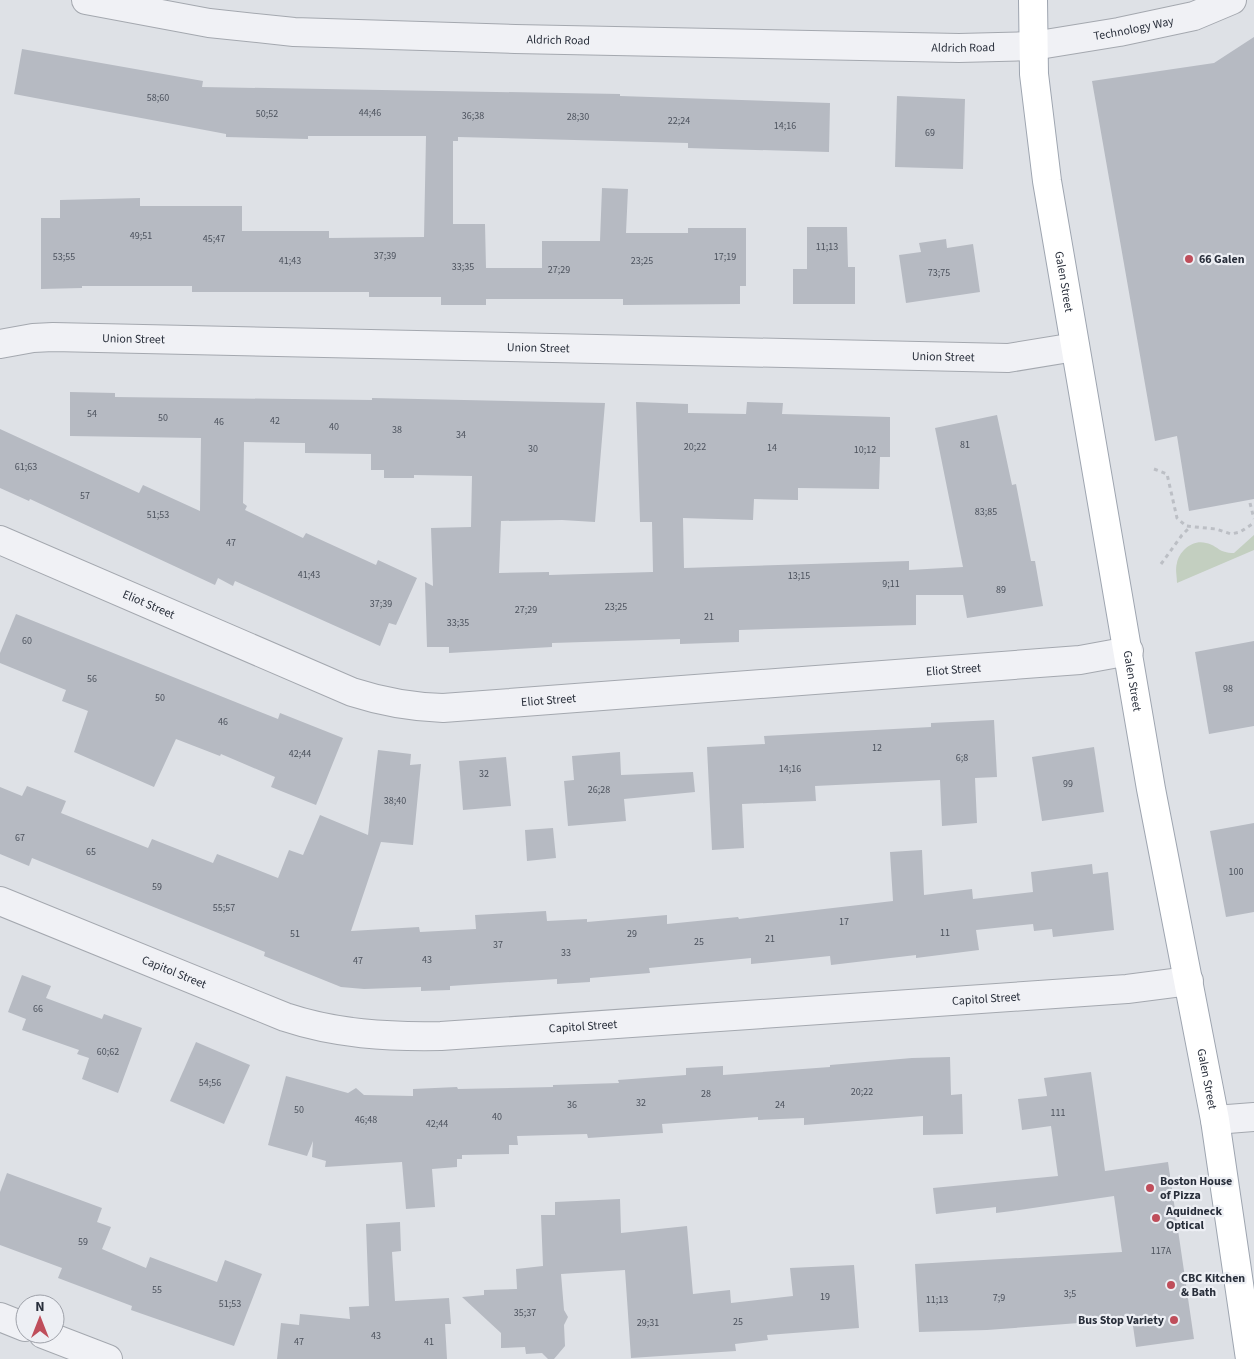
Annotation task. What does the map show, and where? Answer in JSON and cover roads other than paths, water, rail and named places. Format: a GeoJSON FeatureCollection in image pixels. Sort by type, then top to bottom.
{"type":"FeatureCollection","features":[{"type":"Feature","properties":{"kind":"main road","name":"Galen Street"},"geometry":{"type":"LineString","coordinates":[[1033,0],[1033,46],[1039,126],[1151,789],[1215,1120],[1246,1357]]}},
{"type":"Feature","properties":{"kind":"street","name":"Aldrich Road"},"geometry":{"type":"LineString","coordinates":[[86,0],[209,22],[294,32],[959,48],[1033,46]]}},
{"type":"Feature","properties":{"kind":"street","name":"Technology Way"},"geometry":{"type":"LineString","coordinates":[[1033,46],[1175,21],[1212,10],[1232,0]]}},
{"type":"Feature","properties":{"kind":"street","name":"Union Street"},"geometry":{"type":"LineString","coordinates":[[0,344],[53,337],[1008,358],[1075,347]]}},
{"type":"Feature","properties":{"kind":"street","name":"Eliot Street"},"geometry":{"type":"LineString","coordinates":[[0,540],[352,692],[398,705],[420,708],[443,708],[1080,660],[1129,651]]}},
{"type":"Feature","properties":{"kind":"street","name":"Capitol Street"},"geometry":{"type":"LineString","coordinates":[[0,901],[285,1017],[308,1025],[358,1034],[441,1036],[1117,990],[1189,981]]}},
{"type":"Feature","properties":{"kind":"street"},"geometry":{"type":"LineString","coordinates":[[1215,1120],[1254,1117]]}},
{"type":"Feature","properties":{"kind":"street"},"geometry":{"type":"LineString","coordinates":[[0,1317],[15,1323]]}},
{"type":"Feature","properties":{"kind":"street"},"geometry":{"type":"LineString","coordinates":[[65,1342],[108,1359]]}},
{"type":"Feature","properties":{"kind":"place","name":"66 Galen"},"geometry":{"type":"Point","coordinates":[1189,259]}},
{"type":"Feature","properties":{"kind":"place","name":"Boston House of Pizza"},"geometry":{"type":"Point","coordinates":[1150,1188]}},
{"type":"Feature","properties":{"kind":"place","name":"Aquidneck Optical"},"geometry":{"type":"Point","coordinates":[1156,1218]}},
{"type":"Feature","properties":{"kind":"place","name":"CBC Kitchen & Bath"},"geometry":{"type":"Point","coordinates":[1171,1285]}},
{"type":"Feature","properties":{"kind":"place","name":"Bus Stop Variety"},"geometry":{"type":"Point","coordinates":[1174,1320]}}]}
